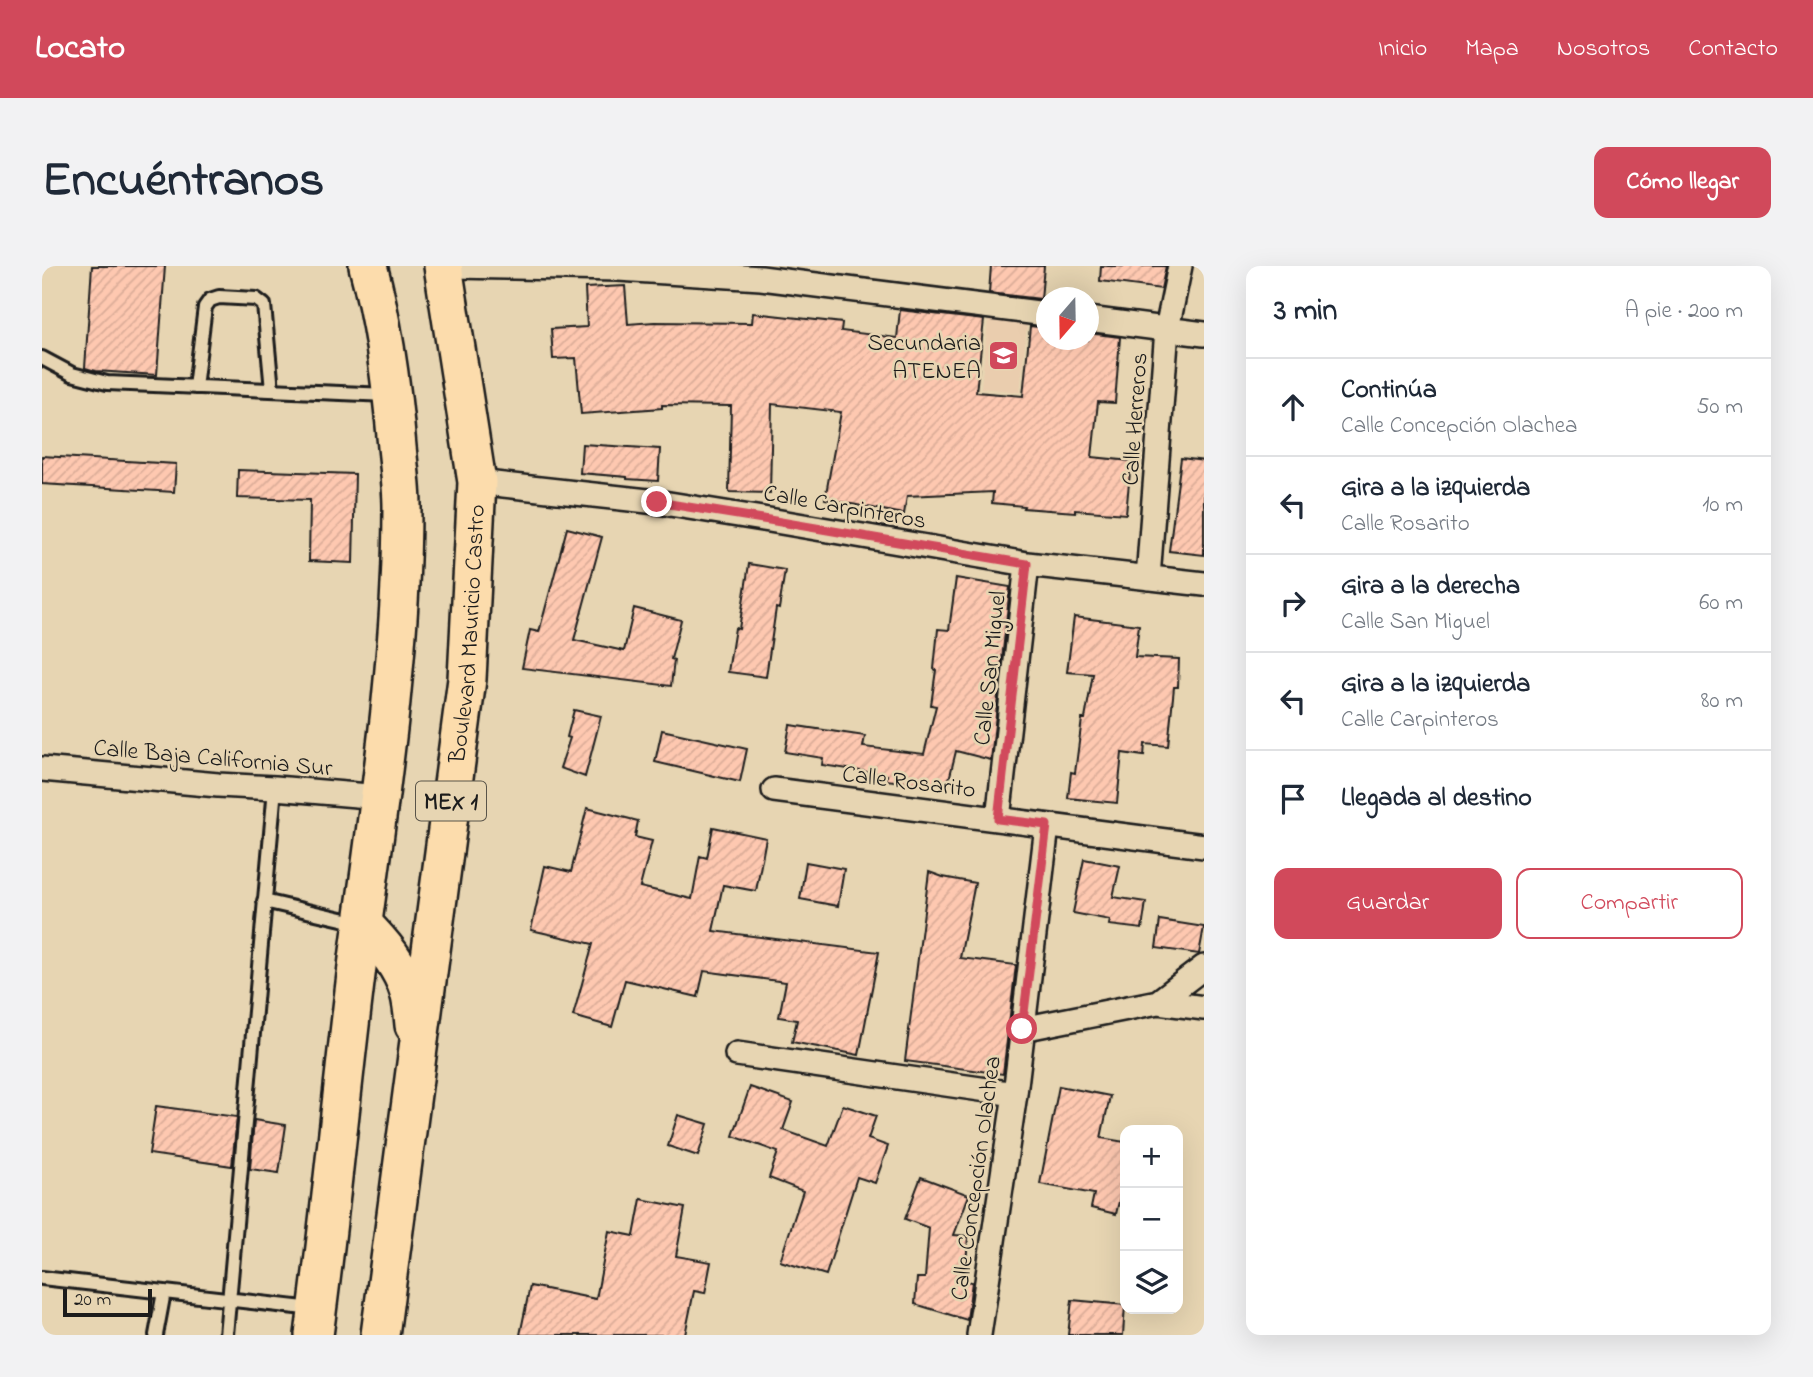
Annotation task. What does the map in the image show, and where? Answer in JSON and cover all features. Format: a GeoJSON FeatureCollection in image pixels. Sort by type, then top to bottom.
{"type":"FeatureCollection","features":[{"type":"Feature","properties":{"kind":"main road","name":"MEX 1"},"geometry":{"type":"LineString","coordinates":[[316,1322],[347,1042],[397,646],[402,505],[392,395],[375,292],[368,266]]}},
{"type":"Feature","properties":{"kind":"main road","name":"Boulevard Mauricio Castro"},"geometry":{"type":"LineString","coordinates":[[380,1335],[467,679],[477,482],[443,266]]}},
{"type":"Feature","properties":{"kind":"main road"},"geometry":{"type":"LineString","coordinates":[[363,924],[387,951],[410,994],[418,1054]]}},
{"type":"Feature","properties":{"kind":"street"},"geometry":{"type":"LineString","coordinates":[[453,266],[618,269],[750,277],[1036,313]]}},
{"type":"Feature","properties":{"kind":"street","name":"Calle Herreros"},"geometry":{"type":"LineString","coordinates":[[1148,578],[1167,329],[1180,266]]}},
{"type":"Feature","properties":{"kind":"street"},"geometry":{"type":"LineString","coordinates":[[1099,320],[1204,334]]}},
{"type":"Feature","properties":{"kind":"street","name":"Calle Carpinteros"},"geometry":{"type":"LineString","coordinates":[[477,482],[657,502],[1027,564],[1204,584]]}},
{"type":"Feature","properties":{"kind":"street","name":"Calle San Miguel"},"geometry":{"type":"LineString","coordinates":[[998,819],[1027,564]]}},
{"type":"Feature","properties":{"kind":"street","name":"Calle Baja California Sur"},"geometry":{"type":"LineString","coordinates":[[42,769],[380,797]]}},
{"type":"Feature","properties":{"kind":"street","name":"Calle Rosarito"},"geometry":{"type":"LineString","coordinates":[[774,790],[1204,846]]}},
{"type":"Feature","properties":{"kind":"street","name":"Calle Concepción Olachea"},"geometry":{"type":"LineString","coordinates":[[979,1335],[1015,1094],[1047,825]]}},
{"type":"Feature","properties":{"kind":"street","name":"Calle Concepción Olachea"},"geometry":{"type":"LineString","coordinates":[[1022,1029],[1158,1002],[1204,967]]}},
{"type":"Feature","properties":{"kind":"street"},"geometry":{"type":"LineString","coordinates":[[1158,1002],[1204,1008]]}},
{"type":"Feature","properties":{"kind":"street"},"geometry":{"type":"LineString","coordinates":[[737,1055],[1015,1094]]}},
{"type":"Feature","properties":{"kind":"lane"},"geometry":{"type":"LineString","coordinates":[[195,387],[205,307],[210,300],[219,297],[256,299],[264,305],[272,390]]}},
{"type":"Feature","properties":{"kind":"lane"},"geometry":{"type":"LineString","coordinates":[[42,358],[72,374],[107,383],[392,395]]}},
{"type":"Feature","properties":{"kind":"lane"},"geometry":{"type":"LineString","coordinates":[[226,1335],[275,788]]}},
{"type":"Feature","properties":{"kind":"lane"},"geometry":{"type":"LineString","coordinates":[[264,901],[363,924]]}},
{"type":"Feature","properties":{"kind":"lane"},"geometry":{"type":"LineString","coordinates":[[42,1278],[230,1300],[316,1322]]}},
{"type":"Feature","properties":{"kind":"lane"},"geometry":{"type":"LineString","coordinates":[[156,1335],[164,1292]]}},
{"type":"Feature","properties":{"kind":"shaded area","name":"Secundaria ATENEA"},"geometry":{"type":"Polygon","coordinates":[[[988,320],[1027,324],[1020,392],[981,388],[988,320]]]}},
{"type":"Feature","properties":{"kind":"building"},"geometry":{"type":"Polygon","coordinates":[[[92,266],[165,266],[157,375],[85,368],[92,266]]]}},
{"type":"Feature","properties":{"kind":"building"},"geometry":{"type":"Polygon","coordinates":[[[991,266],[1044,266],[1042,287],[1036,287],[1036,298],[989,293],[991,266]]]}},
{"type":"Feature","properties":{"kind":"building"},"geometry":{"type":"Polygon","coordinates":[[[1101,266],[1166,266],[1161,289],[1100,281],[1101,266]]]}},
{"type":"Feature","properties":{"kind":"building"},"geometry":{"type":"Polygon","coordinates":[[[625,286],[628,324],[752,323],[753,313],[842,323],[841,331],[897,338],[900,310],[984,320],[976,392],[1023,396],[1030,326],[1036,327],[1036,350],[1099,350],[1099,334],[1120,337],[1115,403],[1098,402],[1092,457],[1131,461],[1126,514],[1023,508],[1024,506],[992,503],[993,492],[907,496],[904,514],[825,499],[841,412],[772,404],[770,493],[729,492],[731,406],[662,405],[662,408],[581,414],[576,358],[553,359],[551,329],[587,327],[585,288],[625,286]]]}},
{"type":"Feature","properties":{"kind":"building"},"geometry":{"type":"Polygon","coordinates":[[[582,444],[660,449],[658,481],[580,473],[582,444]]]}},
{"type":"Feature","properties":{"kind":"building"},"geometry":{"type":"Polygon","coordinates":[[[42,456],[176,464],[174,492],[42,484],[42,456]]]}},
{"type":"Feature","properties":{"kind":"building"},"geometry":{"type":"Polygon","coordinates":[[[1181,458],[1204,461],[1204,555],[1169,551],[1181,458]]]}},
{"type":"Feature","properties":{"kind":"building"},"geometry":{"type":"Polygon","coordinates":[[[238,470],[355,474],[353,563],[309,561],[310,500],[237,498],[238,470]]]}},
{"type":"Feature","properties":{"kind":"building"},"geometry":{"type":"Polygon","coordinates":[[[567,528],[602,537],[574,640],[624,651],[634,608],[681,620],[671,659],[674,660],[671,686],[522,668],[530,630],[539,632],[567,528]]]}},
{"type":"Feature","properties":{"kind":"building"},"geometry":{"type":"Polygon","coordinates":[[[749,564],[785,570],[779,609],[776,608],[766,677],[728,672],[735,628],[739,629],[749,564]]]}},
{"type":"Feature","properties":{"kind":"building"},"geometry":{"type":"Polygon","coordinates":[[[956,578],[1010,587],[991,760],[956,751],[947,788],[886,780],[887,775],[822,765],[823,758],[785,752],[790,725],[865,736],[863,747],[924,754],[936,706],[931,705],[938,629],[949,630],[956,578]]]}},
{"type":"Feature","properties":{"kind":"building"},"geometry":{"type":"Polygon","coordinates":[[[1074,617],[1139,625],[1135,657],[1179,659],[1178,687],[1174,687],[1168,746],[1145,744],[1144,756],[1122,753],[1117,803],[1068,798],[1071,772],[1075,773],[1082,719],[1085,719],[1093,674],[1067,672],[1074,617]]]}},
{"type":"Feature","properties":{"kind":"building"},"geometry":{"type":"Polygon","coordinates":[[[574,710],[601,716],[585,777],[560,768],[570,738],[567,737],[574,710]]]}},
{"type":"Feature","properties":{"kind":"building"},"geometry":{"type":"Polygon","coordinates":[[[662,730],[747,749],[740,782],[655,762],[662,730]]]}},
{"type":"Feature","properties":{"kind":"building"},"geometry":{"type":"Polygon","coordinates":[[[587,808],[638,821],[635,837],[652,841],[640,887],[692,899],[700,856],[707,858],[713,827],[766,838],[756,891],[723,885],[713,931],[879,952],[859,1055],[792,1042],[797,1020],[779,1017],[786,982],[704,971],[698,997],[625,980],[612,1027],[573,1016],[593,944],[531,930],[545,866],[571,872],[587,808]]]}},
{"type":"Feature","properties":{"kind":"building"},"geometry":{"type":"Polygon","coordinates":[[[1084,859],[1120,866],[1113,897],[1146,902],[1142,929],[1109,925],[1110,920],[1073,913],[1084,859]]]}},
{"type":"Feature","properties":{"kind":"building"},"geometry":{"type":"Polygon","coordinates":[[[806,862],[844,869],[838,906],[800,899],[806,862]]]}},
{"type":"Feature","properties":{"kind":"building"},"geometry":{"type":"Polygon","coordinates":[[[929,872],[975,883],[960,958],[1016,965],[1003,1074],[905,1061],[929,872]]]}},
{"type":"Feature","properties":{"kind":"building"},"geometry":{"type":"Polygon","coordinates":[[[1160,920],[1204,927],[1199,954],[1156,948],[1160,920]]]}},
{"type":"Feature","properties":{"kind":"building"},"geometry":{"type":"Polygon","coordinates":[[[1059,1086],[1110,1096],[1101,1138],[1120,1141],[1120,1197],[1116,1214],[1091,1208],[1094,1194],[1040,1184],[1059,1086]]]}},
{"type":"Feature","properties":{"kind":"building"},"geometry":{"type":"Polygon","coordinates":[[[750,1087],[793,1102],[783,1130],[828,1146],[843,1105],[876,1116],[868,1139],[888,1146],[875,1183],[857,1177],[826,1275],[780,1261],[803,1191],[769,1178],[778,1152],[733,1136],[750,1087]]]}},
{"type":"Feature","properties":{"kind":"building"},"geometry":{"type":"Polygon","coordinates":[[[156,1106],[237,1117],[232,1166],[149,1154],[156,1106]]]}},
{"type":"Feature","properties":{"kind":"building"},"geometry":{"type":"Polygon","coordinates":[[[678,1115],[708,1124],[698,1156],[668,1146],[678,1115]]]}},
{"type":"Feature","properties":{"kind":"building"},"geometry":{"type":"Polygon","coordinates":[[[254,1120],[286,1125],[279,1173],[250,1169],[254,1120]]]}},
{"type":"Feature","properties":{"kind":"building"},"geometry":{"type":"Polygon","coordinates":[[[921,1177],[969,1195],[954,1235],[968,1236],[965,1281],[972,1282],[967,1320],[915,1304],[917,1278],[925,1278],[929,1228],[905,1219],[921,1177]]]}},
{"type":"Feature","properties":{"kind":"building"},"geometry":{"type":"Polygon","coordinates":[[[641,1199],[685,1208],[676,1256],[711,1262],[705,1293],[694,1291],[685,1335],[520,1335],[530,1286],[596,1299],[609,1231],[634,1236],[641,1199]]]}},
{"type":"Feature","properties":{"kind":"building"},"geometry":{"type":"Polygon","coordinates":[[[1072,1300],[1120,1305],[1120,1314],[1124,1314],[1123,1335],[1068,1335],[1072,1300]]]}},
{"type":"Feature","properties":{"kind":"place","name":"Secundaria ATENEA"},"geometry":{"type":"Point","coordinates":[1004,356]}},
{"type":"Feature","properties":{"kind":"route"},"geometry":{"type":"LineString","coordinates":[[657,502],[1027,564],[998,819],[1047,825],[1022,1029]]}}]}
